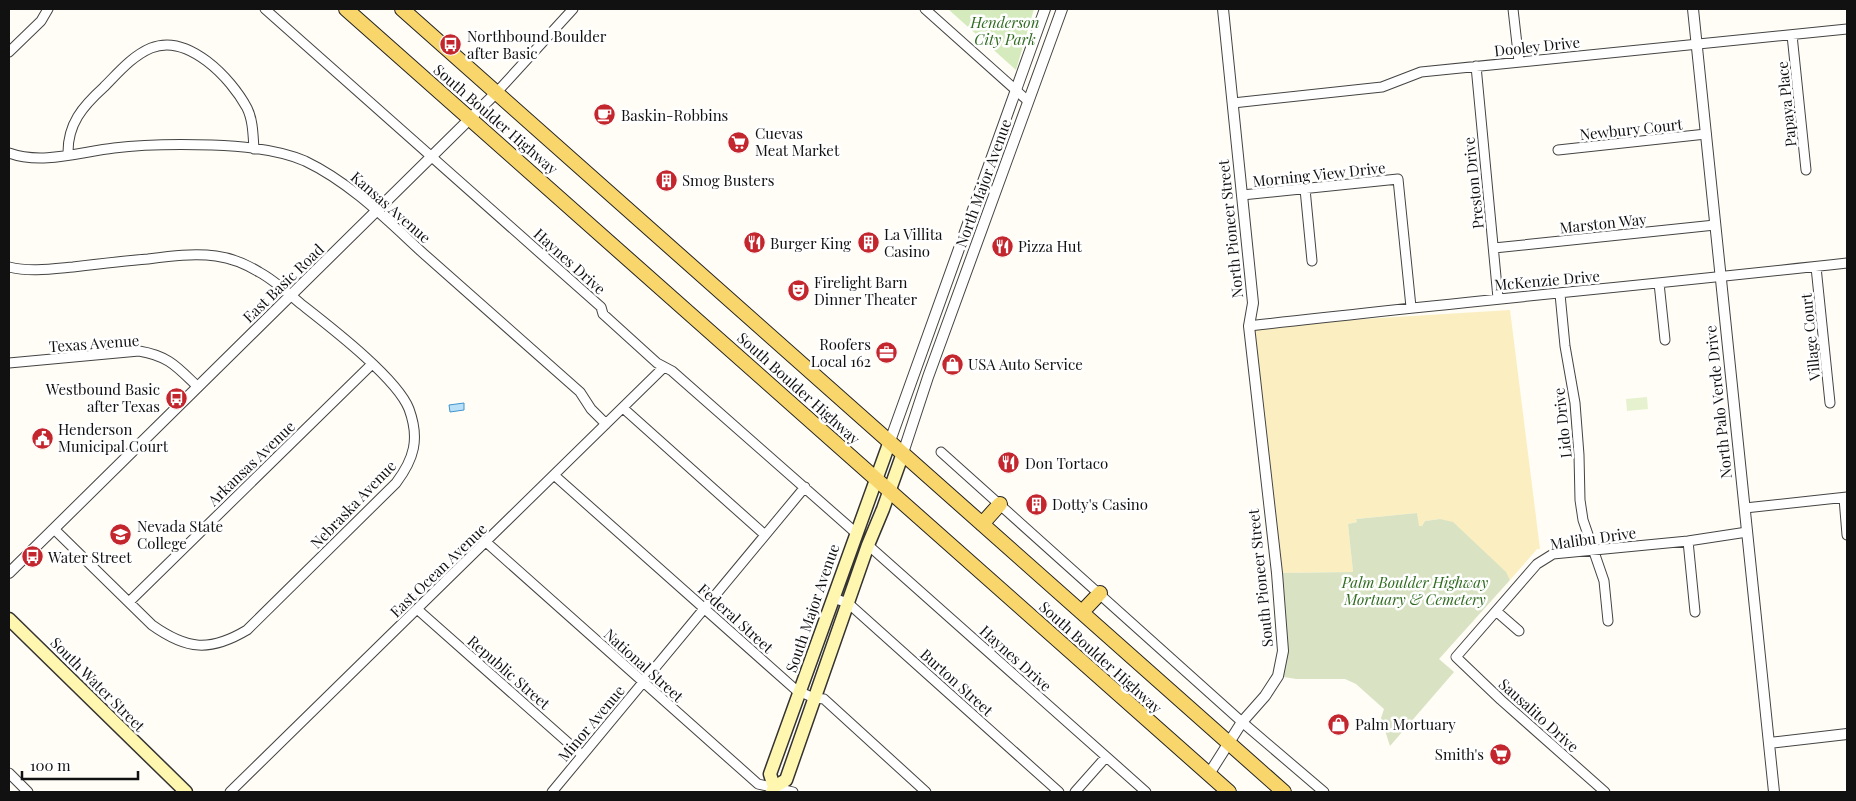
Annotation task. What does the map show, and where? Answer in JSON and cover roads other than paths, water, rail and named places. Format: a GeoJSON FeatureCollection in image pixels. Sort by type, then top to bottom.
{"type":"FeatureCollection","features":[{"type":"Feature","properties":{"kind":"main road","name":"South Boulder Highway"},"geometry":{"type":"LineString","coordinates":[[346,9],[1230,792]]}},
{"type":"Feature","properties":{"kind":"main road","name":"South Boulder Highway"},"geometry":{"type":"LineString","coordinates":[[402,9],[1284,792]]}},
{"type":"Feature","properties":{"kind":"main road","name":"South Major Avenue"},"geometry":{"type":"LineString","coordinates":[[773,789],[770,774],[890,441]]}},
{"type":"Feature","properties":{"kind":"main road"},"geometry":{"type":"LineString","coordinates":[[773,789],[786,780],[868,545],[903,453]]}},
{"type":"Feature","properties":{"kind":"main road"},"geometry":{"type":"LineString","coordinates":[[982,524],[1000,504]]}},
{"type":"Feature","properties":{"kind":"main road"},"geometry":{"type":"LineString","coordinates":[[1082,612],[1100,593]]}},
{"type":"Feature","properties":{"kind":"main road","name":"South Water Street"},"geometry":{"type":"LineString","coordinates":[[9,619],[186,792]]}},
{"type":"Feature","properties":{"kind":"street"},"geometry":{"type":"LineString","coordinates":[[9,52],[41,21],[48,9]]}},
{"type":"Feature","properties":{"kind":"street","name":"Haynes Drive"},"geometry":{"type":"LineString","coordinates":[[265,9],[601,308],[603,314],[657,363],[672,371],[856,533]]}},
{"type":"Feature","properties":{"kind":"street","name":"East Basic Road"},"geometry":{"type":"LineString","coordinates":[[9,573],[471,118],[573,9]]}},
{"type":"Feature","properties":{"kind":"street"},"geometry":{"type":"LineString","coordinates":[[925,9],[1028,101]]}},
{"type":"Feature","properties":{"kind":"street","name":"North Pioneer Street"},"geometry":{"type":"LineString","coordinates":[[1223,9],[1253,304],[1249,326],[1265,476]]}},
{"type":"Feature","properties":{"kind":"street"},"geometry":{"type":"LineString","coordinates":[[1513,9],[1519,62]]}},
{"type":"Feature","properties":{"kind":"street","name":"North Palo Verde Drive"},"geometry":{"type":"LineString","coordinates":[[1693,9],[1774,792]]}},
{"type":"Feature","properties":{"kind":"street"},"geometry":{"type":"LineString","coordinates":[[1044,10],[1060,13]]}},
{"type":"Feature","properties":{"kind":"street","name":"North Major Avenue"},"geometry":{"type":"LineString","coordinates":[[890,441],[1044,10]]}},
{"type":"Feature","properties":{"kind":"street","name":"North Major Avenue"},"geometry":{"type":"LineString","coordinates":[[903,453],[1060,13]]}},
{"type":"Feature","properties":{"kind":"street","name":"Dooley Drive"},"geometry":{"type":"LineString","coordinates":[[1233,104],[1382,87],[1421,72],[1847,29]]}},
{"type":"Feature","properties":{"kind":"street","name":"Papaya Place"},"geometry":{"type":"LineString","coordinates":[[1792,35],[1806,170]]}},
{"type":"Feature","properties":{"kind":"street"},"geometry":{"type":"LineString","coordinates":[[68,154],[67,143],[74,120],[84,106],[135,56],[152,48],[170,45],[179,46],[202,57],[233,85],[248,110],[253,130],[254,149]]}},
{"type":"Feature","properties":{"kind":"street","name":"Preston Drive"},"geometry":{"type":"LineString","coordinates":[[1476,66],[1498,298]]}},
{"type":"Feature","properties":{"kind":"street","name":"Newbury Court"},"geometry":{"type":"LineString","coordinates":[[1558,150],[1706,134]]}},
{"type":"Feature","properties":{"kind":"street","name":"Kansas Avenue"},"geometry":{"type":"LineString","coordinates":[[9,154],[44,158],[114,148],[175,144],[228,146],[277,152],[304,161],[342,182],[377,212],[580,392],[591,409],[606,424]]}},
{"type":"Feature","properties":{"kind":"street"},"geometry":{"type":"LineString","coordinates":[[988,165],[1004,170]]}},
{"type":"Feature","properties":{"kind":"street","name":"Morning View Drive"},"geometry":{"type":"LineString","coordinates":[[1242,195],[1398,179],[1411,307]]}},
{"type":"Feature","properties":{"kind":"street"},"geometry":{"type":"LineString","coordinates":[[1305,189],[1312,261]]}},
{"type":"Feature","properties":{"kind":"street","name":"Marston Way"},"geometry":{"type":"LineString","coordinates":[[1494,248],[1715,225]]}},
{"type":"Feature","properties":{"kind":"street"},"geometry":{"type":"LineString","coordinates":[[957,252],[972,258]]}},
{"type":"Feature","properties":{"kind":"street","name":"Nebraska Avenue"},"geometry":{"type":"LineString","coordinates":[[9,267],[42,270],[191,254],[218,256],[243,264],[260,272],[292,296],[332,328],[372,364],[395,387],[412,417],[415,440],[412,457],[408,468],[396,483],[247,630],[220,643],[200,646],[185,644],[168,637],[152,625],[54,529]]}},
{"type":"Feature","properties":{"kind":"street","name":"McKenzie Drive"},"geometry":{"type":"LineString","coordinates":[[1249,326],[1411,307],[1560,294],[1847,264]]}},
{"type":"Feature","properties":{"kind":"street","name":"Village Court"},"geometry":{"type":"LineString","coordinates":[[1816,267],[1830,403]]}},
{"type":"Feature","properties":{"kind":"street"},"geometry":{"type":"LineString","coordinates":[[1659,284],[1665,340]]}},
{"type":"Feature","properties":{"kind":"street","name":"Lido Drive"},"geometry":{"type":"LineString","coordinates":[[1560,294],[1565,346],[1575,403],[1580,500],[1583,520],[1604,581],[1608,621]]}},
{"type":"Feature","properties":{"kind":"street","name":"Texas Avenue"},"geometry":{"type":"LineString","coordinates":[[9,363],[139,351],[155,354],[172,362],[198,387]]}},
{"type":"Feature","properties":{"kind":"street","name":"Arkansas Avenue"},"geometry":{"type":"LineString","coordinates":[[129,602],[372,364]]}},
{"type":"Feature","properties":{"kind":"street","name":"East Ocean Avenue"},"geometry":{"type":"LineString","coordinates":[[230,792],[664,367]]}},
{"type":"Feature","properties":{"kind":"street"},"geometry":{"type":"LineString","coordinates":[[623,408],[765,535]]}},
{"type":"Feature","properties":{"kind":"street"},"geometry":{"type":"LineString","coordinates":[[941,452],[1242,722],[1324,792]]}},
{"type":"Feature","properties":{"kind":"street","name":"Federal Street"},"geometry":{"type":"LineString","coordinates":[[554,475],[800,692],[814,698],[824,699],[926,792]]}},
{"type":"Feature","properties":{"kind":"street","name":"South Pioneer Street"},"geometry":{"type":"LineString","coordinates":[[1209,774],[1242,722],[1265,696],[1278,676],[1283,651],[1277,573],[1265,476]]}},
{"type":"Feature","properties":{"kind":"street","name":"Minor Avenue"},"geometry":{"type":"LineString","coordinates":[[552,792],[805,487]]}},
{"type":"Feature","properties":{"kind":"street"},"geometry":{"type":"LineString","coordinates":[[1744,508],[1845,498],[1847,535]]}},
{"type":"Feature","properties":{"kind":"street","name":"Malibu Drive"},"geometry":{"type":"LineString","coordinates":[[1456,657],[1537,564],[1547,556],[1593,549],[1688,541],[1747,532]]}},
{"type":"Feature","properties":{"kind":"street"},"geometry":{"type":"LineString","coordinates":[[1688,541],[1695,612]]}},
{"type":"Feature","properties":{"kind":"street","name":"National Street"},"geometry":{"type":"LineString","coordinates":[[486,542],[758,784],[773,789],[793,792]]}},
{"type":"Feature","properties":{"kind":"street","name":"Haynes Drive"},"geometry":{"type":"LineString","coordinates":[[868,545],[1146,792]]}},
{"type":"Feature","properties":{"kind":"street","name":"Burton Street"},"geometry":{"type":"LineString","coordinates":[[833,598],[848,603],[1059,792]]}},
{"type":"Feature","properties":{"kind":"street","name":"Republic Street"},"geometry":{"type":"LineString","coordinates":[[417,609],[582,755]]}},
{"type":"Feature","properties":{"kind":"street"},"geometry":{"type":"LineString","coordinates":[[1496,611],[1519,631]]}},
{"type":"Feature","properties":{"kind":"street","name":"Sausalito Drive"},"geometry":{"type":"LineString","coordinates":[[1456,657],[1508,707],[1605,792]]}},
{"type":"Feature","properties":{"kind":"street"},"geometry":{"type":"LineString","coordinates":[[1769,743],[1847,734]]}},
{"type":"Feature","properties":{"kind":"street"},"geometry":{"type":"LineString","coordinates":[[1075,792],[1106,757]]}},
{"type":"Feature","properties":{"kind":"street"},"geometry":{"type":"LineString","coordinates":[[9,773],[28,792]]}},
{"type":"Feature","properties":{"kind":"water"},"geometry":{"type":"Polygon","coordinates":[[[464,403],[464,410],[450,412],[449,405],[464,403]]]}},
{"type":"Feature","properties":{"kind":"place","name":"Northbound Boulder after Basic"},"geometry":{"type":"Point","coordinates":[451,45]}},
{"type":"Feature","properties":{"kind":"place","name":"Baskin-Robbins"},"geometry":{"type":"Point","coordinates":[605,115]}},
{"type":"Feature","properties":{"kind":"place","name":"Cuevas Meat Market"},"geometry":{"type":"Point","coordinates":[739,142]}},
{"type":"Feature","properties":{"kind":"place","name":"Smog Busters"},"geometry":{"type":"Point","coordinates":[666,180]}},
{"type":"Feature","properties":{"kind":"place","name":"Burger King"},"geometry":{"type":"Point","coordinates":[754,243]}},
{"type":"Feature","properties":{"kind":"place","name":"La Villita Casino"},"geometry":{"type":"Point","coordinates":[868,243]}},
{"type":"Feature","properties":{"kind":"place","name":"Pizza Hut"},"geometry":{"type":"Point","coordinates":[1002,246]}},
{"type":"Feature","properties":{"kind":"place","name":"Firelight Barn Dinner Theater"},"geometry":{"type":"Point","coordinates":[798,291]}},
{"type":"Feature","properties":{"kind":"place","name":"Roofers Local 162"},"geometry":{"type":"Point","coordinates":[887,353]}},
{"type":"Feature","properties":{"kind":"place","name":"USA Auto Service"},"geometry":{"type":"Point","coordinates":[952,364]}},
{"type":"Feature","properties":{"kind":"place","name":"Westbound Basic after Texas"},"geometry":{"type":"Point","coordinates":[176,398]}},
{"type":"Feature","properties":{"kind":"place","name":"Henderson Municipal Court"},"geometry":{"type":"Point","coordinates":[42,438]}},
{"type":"Feature","properties":{"kind":"place","name":"Don Tortaco"},"geometry":{"type":"Point","coordinates":[1009,463]}},
{"type":"Feature","properties":{"kind":"place","name":"Dotty's Casino"},"geometry":{"type":"Point","coordinates":[1036,504]}},
{"type":"Feature","properties":{"kind":"place","name":"Nevada State College"},"geometry":{"type":"Point","coordinates":[121,535]}},
{"type":"Feature","properties":{"kind":"place","name":"Water Street"},"geometry":{"type":"Point","coordinates":[32,557]}},
{"type":"Feature","properties":{"kind":"place","name":"Palm Mortuary"},"geometry":{"type":"Point","coordinates":[1339,724]}},
{"type":"Feature","properties":{"kind":"place","name":"Smith's"},"geometry":{"type":"Point","coordinates":[1500,754]}},
{"type":"Feature","properties":{"kind":"park label","name":"Henderson City Park"},"geometry":{"type":"Point","coordinates":[1005,30]}},
{"type":"Feature","properties":{"kind":"park label","name":"Palm Boulder Highway Mortuary & Cemetery"},"geometry":{"type":"Point","coordinates":[1415,590]}}]}
